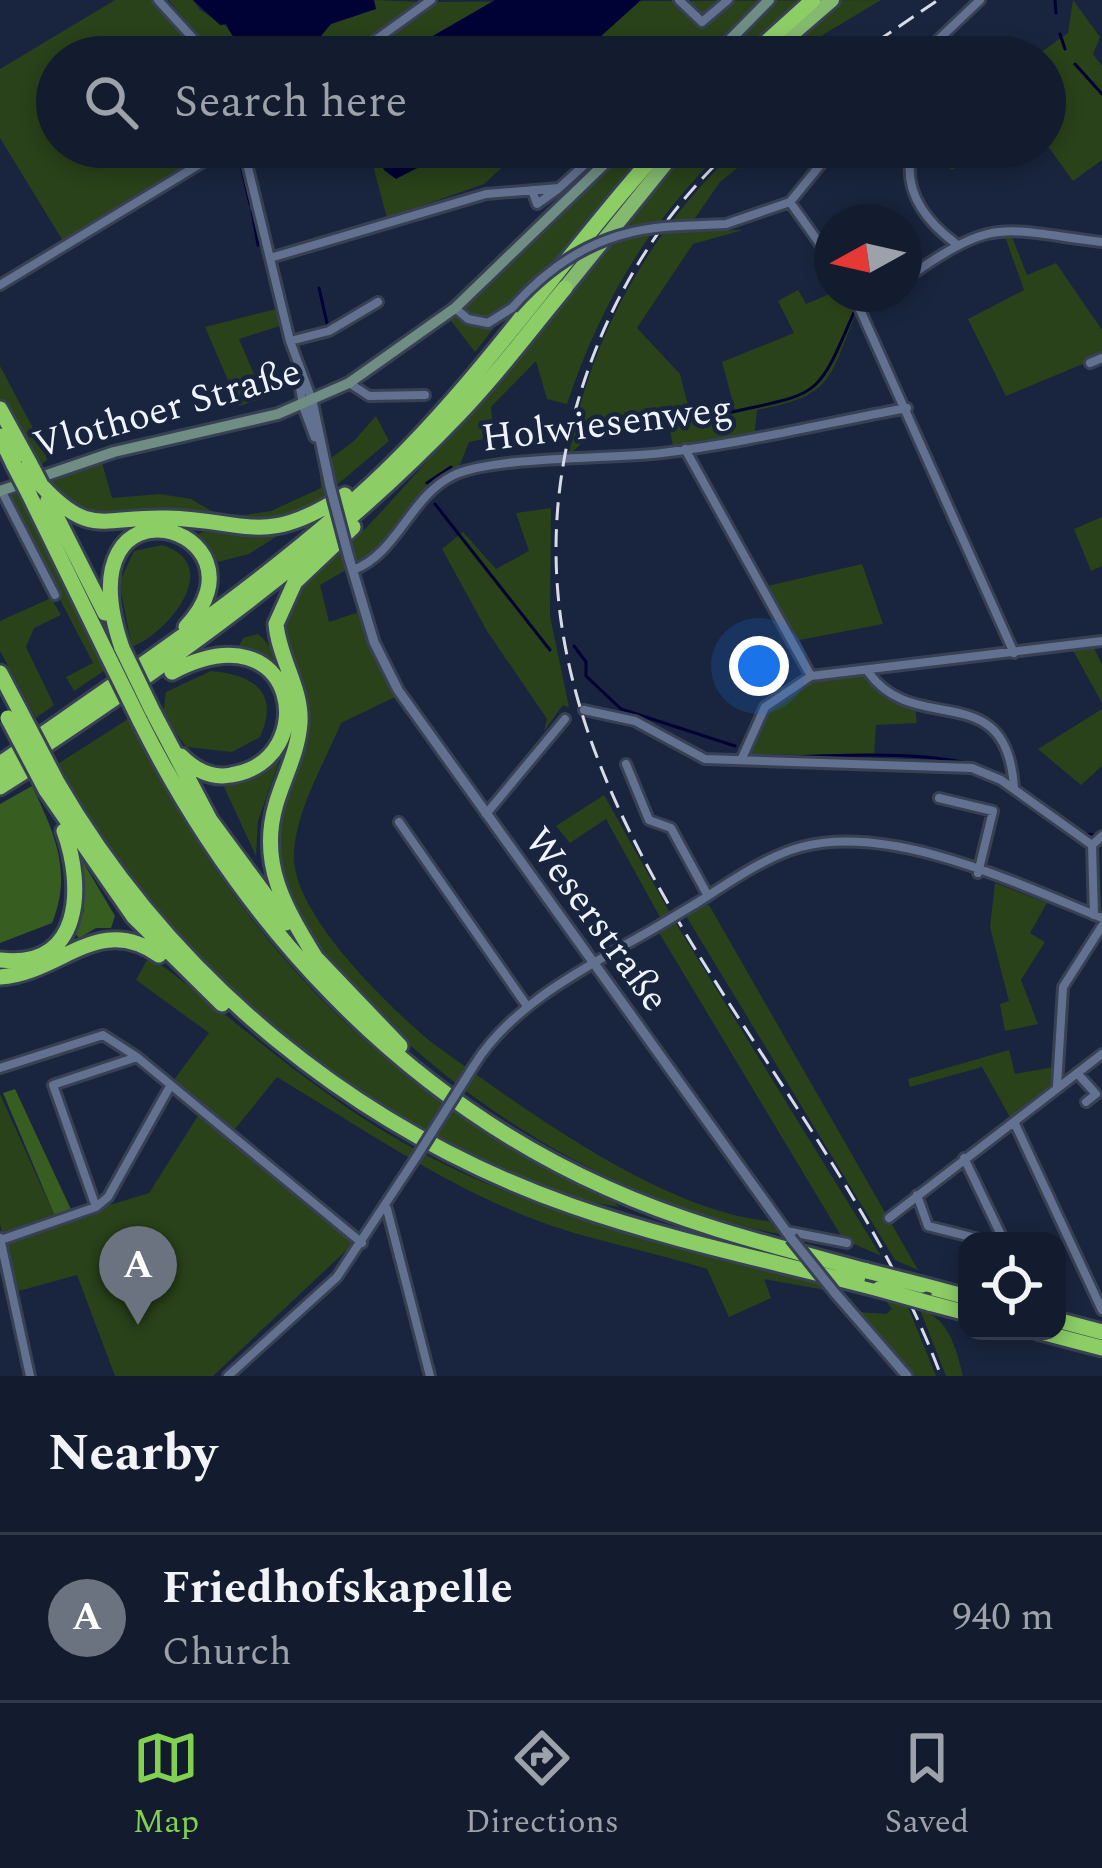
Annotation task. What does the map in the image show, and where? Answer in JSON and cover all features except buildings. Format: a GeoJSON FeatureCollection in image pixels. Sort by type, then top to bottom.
{"type":"FeatureCollection","features":[{"type":"Feature","properties":{"kind":"highway"},"geometry":{"type":"LineString","coordinates":[[773,36],[813,0]]}},
{"type":"Feature","properties":{"kind":"highway"},"geometry":{"type":"LineString","coordinates":[[790,36],[832,0]]}},
{"type":"Feature","properties":{"kind":"highway"},"geometry":{"type":"LineString","coordinates":[[0,764],[249,590],[372,484],[466,387],[645,168]]}},
{"type":"Feature","properties":{"kind":"highway"},"geometry":{"type":"LineString","coordinates":[[4,782],[172,672],[356,524],[442,442],[662,168]]}},
{"type":"Feature","properties":{"kind":"highway"},"geometry":{"type":"LineString","coordinates":[[0,753],[185,628],[357,488],[466,387]]}},
{"type":"Feature","properties":{"kind":"highway"},"geometry":{"type":"LineString","coordinates":[[0,409],[22,464],[198,828],[256,909],[355,1018],[439,1088],[507,1134],[609,1189],[715,1230],[958,1295]]}},
{"type":"Feature","properties":{"kind":"highway"},"geometry":{"type":"LineString","coordinates":[[4,782],[259,595],[356,515],[464,410]]}},
{"type":"Feature","properties":{"kind":"highway"},"geometry":{"type":"LineString","coordinates":[[0,436],[22,464]]}},
{"type":"Feature","properties":{"kind":"highway"},"geometry":{"type":"LineString","coordinates":[[35,490],[69,514],[94,524],[169,518],[249,530],[315,515],[357,488]]}},
{"type":"Feature","properties":{"kind":"highway"},"geometry":{"type":"LineString","coordinates":[[317,960],[283,903],[270,857],[272,819],[300,725],[298,695],[276,625],[295,582],[335,550],[356,524]]}},
{"type":"Feature","properties":{"kind":"highway"},"geometry":{"type":"LineString","coordinates":[[115,652],[107,574],[122,545],[152,530],[194,544],[210,570],[207,602],[185,628]]}},
{"type":"Feature","properties":{"kind":"highway"},"geometry":{"type":"LineString","coordinates":[[147,717],[190,766],[225,777],[251,770],[270,757],[285,729],[279,685],[248,656],[214,653],[172,672]]}},
{"type":"Feature","properties":{"kind":"highway"},"geometry":{"type":"LineString","coordinates":[[0,673],[7,709],[104,879],[191,977]]}},
{"type":"Feature","properties":{"kind":"highway"},"geometry":{"type":"LineString","coordinates":[[164,735],[230,849],[317,960],[439,1088]]}},
{"type":"Feature","properties":{"kind":"highway"},"geometry":{"type":"LineString","coordinates":[[0,960],[31,958],[48,949],[67,932],[75,914],[77,873],[52,786]]}},
{"type":"Feature","properties":{"kind":"highway"},"geometry":{"type":"LineString","coordinates":[[52,786],[159,925],[290,1053]]}},
{"type":"Feature","properties":{"kind":"highway"},"geometry":{"type":"LineString","coordinates":[[0,977],[38,970],[82,944],[111,937],[150,948],[257,1034],[406,1130],[496,1176],[636,1226],[958,1310]]}},
{"type":"Feature","properties":{"kind":"highway"},"geometry":{"type":"LineString","coordinates":[[1066,1323],[1102,1332]]}},
{"type":"Feature","properties":{"kind":"highway"},"geometry":{"type":"LineString","coordinates":[[1066,1339],[1102,1348]]}},
{"type":"Feature","properties":{"kind":"main road"},"geometry":{"type":"LineString","coordinates":[[734,36],[769,0]]}},
{"type":"Feature","properties":{"kind":"main road","name":"Vlothoer Straße"},"geometry":{"type":"LineString","coordinates":[[1,491],[114,452],[308,403],[349,383],[455,308],[600,168]]}},
{"type":"Feature","properties":{"kind":"street"},"geometry":{"type":"LineString","coordinates":[[158,0],[191,36]]}},
{"type":"Feature","properties":{"kind":"street"},"geometry":{"type":"LineString","coordinates":[[381,36],[431,0]]}},
{"type":"Feature","properties":{"kind":"street"},"geometry":{"type":"LineString","coordinates":[[680,0],[702,22],[728,0]]}},
{"type":"Feature","properties":{"kind":"street"},"geometry":{"type":"LineString","coordinates":[[942,36],[980,0]]}},
{"type":"Feature","properties":{"kind":"street"},"geometry":{"type":"LineString","coordinates":[[0,285],[193,168]]}},
{"type":"Feature","properties":{"kind":"street","name":"Weserstraße"},"geometry":{"type":"LineString","coordinates":[[248,168],[351,564],[374,642],[398,690],[591,967],[788,1235],[897,1371],[908,1376]]}},
{"type":"Feature","properties":{"kind":"street"},"geometry":{"type":"LineString","coordinates":[[270,258],[457,201],[559,188],[581,168]]}},
{"type":"Feature","properties":{"kind":"street"},"geometry":{"type":"LineString","coordinates":[[455,308],[467,320],[488,323],[574,253],[634,230],[726,224],[790,202],[818,168]]}},
{"type":"Feature","properties":{"kind":"street"},"geometry":{"type":"LineString","coordinates":[[912,168],[910,185],[925,215],[955,243]]}},
{"type":"Feature","properties":{"kind":"street"},"geometry":{"type":"LineString","coordinates":[[790,202],[814,236]]}},
{"type":"Feature","properties":{"kind":"street"},"geometry":{"type":"LineString","coordinates":[[922,267],[955,243],[1007,229],[1102,242]]}},
{"type":"Feature","properties":{"kind":"street"},"geometry":{"type":"LineString","coordinates":[[290,341],[329,331],[378,302]]}},
{"type":"Feature","properties":{"kind":"street"},"geometry":{"type":"LineString","coordinates":[[864,312],[1014,653]]}},
{"type":"Feature","properties":{"kind":"street"},"geometry":{"type":"LineString","coordinates":[[1090,363],[1102,358]]}},
{"type":"Feature","properties":{"kind":"street","name":"Vlothoer Straße"},"geometry":{"type":"LineString","coordinates":[[349,383],[369,396],[425,395]]}},
{"type":"Feature","properties":{"kind":"street","name":"Holwiesenweg"},"geometry":{"type":"LineString","coordinates":[[351,564],[379,555],[418,505],[452,475],[560,459],[685,449],[907,408]]}},
{"type":"Feature","properties":{"kind":"street"},"geometry":{"type":"LineString","coordinates":[[685,449],[811,676]]}},
{"type":"Feature","properties":{"kind":"street"},"geometry":{"type":"LineString","coordinates":[[1,491],[55,595]]}},
{"type":"Feature","properties":{"kind":"street"},"geometry":{"type":"LineString","coordinates":[[742,758],[765,707],[811,676],[1102,641]]}},
{"type":"Feature","properties":{"kind":"street"},"geometry":{"type":"LineString","coordinates":[[868,672],[895,700],[987,722],[1006,744],[1014,789]]}},
{"type":"Feature","properties":{"kind":"street"},"geometry":{"type":"LineString","coordinates":[[584,710],[635,721],[704,759],[954,766],[985,772],[1092,845],[1099,920],[1063,986],[1058,1086]]}},
{"type":"Feature","properties":{"kind":"street"},"geometry":{"type":"LineString","coordinates":[[484,817],[565,718]]}},
{"type":"Feature","properties":{"kind":"street"},"geometry":{"type":"LineString","coordinates":[[626,764],[649,820],[671,828],[708,896]]}},
{"type":"Feature","properties":{"kind":"street"},"geometry":{"type":"LineString","coordinates":[[939,798],[993,811],[978,873]]}},
{"type":"Feature","properties":{"kind":"street"},"geometry":{"type":"LineString","coordinates":[[399,822],[527,1006]]}},
{"type":"Feature","properties":{"kind":"street"},"geometry":{"type":"LineString","coordinates":[[1092,845],[1102,836]]}},
{"type":"Feature","properties":{"kind":"street"},"geometry":{"type":"LineString","coordinates":[[228,1376],[337,1277],[387,1207],[493,1037],[527,1006],[797,848],[852,838],[904,845],[1099,920]]}},
{"type":"Feature","properties":{"kind":"street"},"geometry":{"type":"LineString","coordinates":[[0,1068],[98,1035],[136,1057],[362,1243]]}},
{"type":"Feature","properties":{"kind":"street"},"geometry":{"type":"LineString","coordinates":[[889,1218],[1102,1054]]}},
{"type":"Feature","properties":{"kind":"street"},"geometry":{"type":"LineString","coordinates":[[96,1207],[53,1085],[136,1057]]}},
{"type":"Feature","properties":{"kind":"street"},"geometry":{"type":"LineString","coordinates":[[1077,1073],[1099,1092],[1086,1102]]}},
{"type":"Feature","properties":{"kind":"street"},"geometry":{"type":"LineString","coordinates":[[30,1376],[0,1238],[96,1207],[115,1189],[169,1088]]}},
{"type":"Feature","properties":{"kind":"street"},"geometry":{"type":"LineString","coordinates":[[1015,1124],[1102,1310]]}},
{"type":"Feature","properties":{"kind":"street"},"geometry":{"type":"LineString","coordinates":[[964,1158],[1000,1232]]}},
{"type":"Feature","properties":{"kind":"street"},"geometry":{"type":"LineString","coordinates":[[917,1196],[928,1226],[958,1234]]}},
{"type":"Feature","properties":{"kind":"street"},"geometry":{"type":"LineString","coordinates":[[387,1207],[430,1376]]}},
{"type":"Feature","properties":{"kind":"street"},"geometry":{"type":"LineString","coordinates":[[788,1235],[847,1243]]}},
{"type":"Feature","properties":{"kind":"green space"},"geometry":{"type":"Polygon","coordinates":[[[115,0],[193,0],[200,10],[242,36],[55,36],[115,0]]]}},
{"type":"Feature","properties":{"kind":"green space"},"geometry":{"type":"Polygon","coordinates":[[[374,0],[881,0],[821,36],[319,36],[331,24],[375,9],[374,0]]]}},
{"type":"Feature","properties":{"kind":"green space"},"geometry":{"type":"Polygon","coordinates":[[[1073,0],[1100,37],[1093,54],[1102,66],[1102,160],[1073,181],[1064,168],[1064,36],[1073,0]]]}},
{"type":"Feature","properties":{"kind":"green space"},"geometry":{"type":"Polygon","coordinates":[[[36,47],[36,168],[200,168],[0,289],[0,280],[63,241],[0,138],[0,69],[36,47]]]}},
{"type":"Feature","properties":{"kind":"green space"},"geometry":{"type":"Polygon","coordinates":[[[374,168],[501,168],[484,184],[387,218],[374,168]]]}},
{"type":"Feature","properties":{"kind":"green space"},"geometry":{"type":"Polygon","coordinates":[[[589,168],[705,168],[630,265],[595,331],[567,404],[547,399],[536,361],[491,407],[494,437],[469,442],[457,472],[379,551],[320,585],[329,622],[359,612],[395,697],[341,723],[300,820],[294,853],[297,877],[344,956],[431,1042],[548,1124],[637,1177],[727,1213],[769,1221],[779,1234],[652,1196],[591,1168],[475,1098],[374,1011],[301,927],[279,887],[277,831],[303,747],[300,713],[280,639],[285,605],[301,583],[363,531],[430,458],[623,228],[555,261],[522,292],[475,352],[442,309],[589,168]]]}},
{"type":"Feature","properties":{"kind":"green space"},"geometry":{"type":"Polygon","coordinates":[[[718,168],[738,168],[720,182],[686,231],[743,230],[693,244],[637,328],[680,374],[690,413],[735,410],[722,362],[794,333],[778,301],[798,290],[806,304],[814,301],[814,312],[857,312],[834,367],[816,390],[802,398],[757,410],[754,439],[674,452],[668,419],[588,418],[586,439],[569,455],[592,368],[609,327],[652,249],[718,168]]]}},
{"type":"Feature","properties":{"kind":"green space"},"geometry":{"type":"Polygon","coordinates":[[[1003,231],[1010,232],[1027,275],[1056,263],[1102,330],[1102,356],[1006,396],[968,319],[1024,290],[1003,231]]]}},
{"type":"Feature","properties":{"kind":"green space"},"geometry":{"type":"Polygon","coordinates":[[[276,309],[280,326],[239,339],[264,398],[239,406],[205,327],[276,309]]]}},
{"type":"Feature","properties":{"kind":"green space"},"geometry":{"type":"Polygon","coordinates":[[[0,366],[44,449],[47,460],[38,467],[0,400],[0,366]]]}},
{"type":"Feature","properties":{"kind":"green space"},"geometry":{"type":"Polygon","coordinates":[[[376,416],[389,441],[307,510],[279,520],[106,518],[63,504],[46,478],[101,459],[112,498],[160,494],[191,499],[215,513],[271,511],[321,488],[319,467],[354,441],[376,416]]]}},
{"type":"Feature","properties":{"kind":"green space"},"geometry":{"type":"Polygon","coordinates":[[[17,483],[107,669],[74,691],[66,677],[93,663],[2,488],[17,483]]]}},
{"type":"Feature","properties":{"kind":"green space"},"geometry":{"type":"Polygon","coordinates":[[[551,508],[550,616],[569,707],[563,705],[544,731],[547,719],[487,631],[442,549],[463,532],[496,569],[529,551],[516,513],[551,508]]]}},
{"type":"Feature","properties":{"kind":"green space"},"geometry":{"type":"Polygon","coordinates":[[[1102,517],[1102,566],[1091,571],[1074,529],[1102,517]]]}},
{"type":"Feature","properties":{"kind":"green space"},"geometry":{"type":"Polygon","coordinates":[[[282,533],[249,554],[218,562],[198,534],[282,533]]]}},
{"type":"Feature","properties":{"kind":"green space"},"geometry":{"type":"Polygon","coordinates":[[[162,545],[180,555],[189,567],[190,582],[174,614],[132,647],[119,583],[134,551],[162,545]]]}},
{"type":"Feature","properties":{"kind":"green space"},"geometry":{"type":"Polygon","coordinates":[[[862,564],[883,624],[794,641],[763,587],[862,564]]]}},
{"type":"Feature","properties":{"kind":"green space"},"geometry":{"type":"Polygon","coordinates":[[[51,598],[61,615],[34,628],[26,647],[54,705],[36,718],[0,651],[0,621],[51,598]]]}},
{"type":"Feature","properties":{"kind":"green space"},"geometry":{"type":"Polygon","coordinates":[[[258,634],[286,678],[293,705],[291,729],[279,678],[262,659],[238,648],[243,638],[258,634]]]}},
{"type":"Feature","properties":{"kind":"green space"},"geometry":{"type":"Polygon","coordinates":[[[1096,640],[1093,646],[1102,665],[1102,703],[1070,645],[1096,640]]]}},
{"type":"Feature","properties":{"kind":"green space"},"geometry":{"type":"Polygon","coordinates":[[[211,671],[251,682],[265,697],[260,737],[232,752],[186,747],[163,714],[166,692],[211,671]]]}},
{"type":"Feature","properties":{"kind":"green space"},"geometry":{"type":"Polygon","coordinates":[[[866,675],[891,700],[915,707],[917,723],[876,725],[874,756],[749,754],[764,714],[790,691],[825,679],[866,675]]]}},
{"type":"Feature","properties":{"kind":"green space"},"geometry":{"type":"Polygon","coordinates":[[[1102,709],[1102,766],[1081,785],[1038,749],[1102,709]]]}},
{"type":"Feature","properties":{"kind":"green space"},"geometry":{"type":"Polygon","coordinates":[[[128,719],[222,879],[300,976],[344,1021],[440,1099],[619,1207],[538,1187],[455,1151],[373,1103],[294,1044],[221,979],[156,908],[101,835],[59,763],[128,719]]]}},
{"type":"Feature","properties":{"kind":"green space"},"geometry":{"type":"Polygon","coordinates":[[[283,751],[258,821],[256,856],[224,787],[262,774],[283,751]]]}},
{"type":"Feature","properties":{"kind":"green space"},"geometry":{"type":"Polygon","coordinates":[[[32,786],[58,853],[58,904],[52,923],[0,943],[0,804],[32,786]]]}},
{"type":"Feature","properties":{"kind":"green space"},"geometry":{"type":"Polygon","coordinates":[[[604,795],[670,913],[661,919],[606,819],[570,843],[556,826],[604,795]]]}},
{"type":"Feature","properties":{"kind":"green space"},"geometry":{"type":"Polygon","coordinates":[[[83,862],[115,916],[111,928],[96,928],[79,938],[74,932],[84,911],[83,862]]]}},
{"type":"Feature","properties":{"kind":"green space"},"geometry":{"type":"Polygon","coordinates":[[[995,883],[1047,903],[1030,933],[1045,942],[1021,980],[1038,1024],[1005,1031],[1000,1004],[1009,1001],[990,927],[995,883]]]}},
{"type":"Feature","properties":{"kind":"green space"},"geometry":{"type":"Polygon","coordinates":[[[705,904],[918,1270],[895,1260],[686,916],[705,904]]]}},
{"type":"Feature","properties":{"kind":"green space"},"geometry":{"type":"Polygon","coordinates":[[[675,922],[881,1256],[843,1239],[658,931],[675,922]]]}},
{"type":"Feature","properties":{"kind":"green space"},"geometry":{"type":"Polygon","coordinates":[[[147,960],[160,964],[343,1105],[460,1172],[560,1212],[819,1283],[825,1290],[764,1279],[771,1298],[729,1317],[707,1269],[574,1233],[482,1197],[277,1077],[231,1134],[353,1244],[213,1376],[115,1376],[77,1275],[15,1292],[0,1224],[0,1094],[57,1221],[149,1193],[201,1111],[170,1085],[209,1033],[136,980],[147,960]]]}},
{"type":"Feature","properties":{"kind":"green space"},"geometry":{"type":"Polygon","coordinates":[[[1009,1050],[1015,1074],[1054,1067],[1053,1084],[1011,1119],[982,1067],[910,1087],[908,1079],[1009,1050]]]}},
{"type":"Feature","properties":{"kind":"green space"},"geometry":{"type":"Polygon","coordinates":[[[15,1089],[74,1216],[57,1221],[3,1093],[15,1089]]]}},
{"type":"Feature","properties":{"kind":"green space"},"geometry":{"type":"Polygon","coordinates":[[[886,1301],[908,1307],[936,1376],[912,1376],[858,1312],[886,1314],[892,1309],[886,1301]]]}},
{"type":"Feature","properties":{"kind":"green space"},"geometry":{"type":"Polygon","coordinates":[[[920,1310],[945,1327],[963,1376],[946,1376],[920,1310]]]}},
{"type":"Feature","properties":{"kind":"shaded area"},"geometry":{"type":"Polygon","coordinates":[[[193,0],[374,0],[376,9],[331,24],[321,36],[233,36],[226,24],[220,25],[193,0]]]}},
{"type":"Feature","properties":{"kind":"shaded area"},"geometry":{"type":"Polygon","coordinates":[[[495,0],[641,0],[601,36],[433,36],[495,0]]]}},
{"type":"Feature","properties":{"kind":"shaded area"},"geometry":{"type":"Polygon","coordinates":[[[383,168],[417,168],[396,179],[383,168]]]}},
{"type":"Feature","properties":{"kind":"waterway"},"geometry":{"type":"LineString","coordinates":[[166,0],[197,36]]}},
{"type":"Feature","properties":{"kind":"waterway"},"geometry":{"type":"LineString","coordinates":[[1055,0],[1056,13]]}},
{"type":"Feature","properties":{"kind":"waterway"},"geometry":{"type":"LineString","coordinates":[[1075,64],[1102,94]]}},
{"type":"Feature","properties":{"kind":"waterway"},"geometry":{"type":"LineString","coordinates":[[242,168],[250,204]]}},
{"type":"Feature","properties":{"kind":"waterway"},"geometry":{"type":"LineString","coordinates":[[252,211],[258,245]]}},
{"type":"Feature","properties":{"kind":"waterway"},"geometry":{"type":"LineString","coordinates":[[319,288],[327,323]]}},
{"type":"Feature","properties":{"kind":"waterway"},"geometry":{"type":"LineString","coordinates":[[728,413],[782,401],[812,388],[832,362],[854,312]]}},
{"type":"Feature","properties":{"kind":"waterway"},"geometry":{"type":"LineString","coordinates":[[620,418],[726,414]]}},
{"type":"Feature","properties":{"kind":"waterway"},"geometry":{"type":"LineString","coordinates":[[427,483],[451,467]]}},
{"type":"Feature","properties":{"kind":"waterway"},"geometry":{"type":"LineString","coordinates":[[435,504],[550,650]]}},
{"type":"Feature","properties":{"kind":"waterway"},"geometry":{"type":"LineString","coordinates":[[574,646],[586,662],[586,676],[621,709],[735,746]]}},
{"type":"Feature","properties":{"kind":"waterway"},"geometry":{"type":"LineString","coordinates":[[776,758],[930,758],[988,769],[1008,779]]}},
{"type":"Feature","properties":{"kind":"waterway"},"geometry":{"type":"LineString","coordinates":[[1019,787],[1074,828]]}},
{"type":"Feature","properties":{"kind":"waterway"},"geometry":{"type":"LineString","coordinates":[[1085,834],[1096,835]]}},
{"type":"Feature","properties":{"kind":"railway"},"geometry":{"type":"LineString","coordinates":[[885,36],[938,0]]}},
{"type":"Feature","properties":{"kind":"railway"},"geometry":{"type":"LineString","coordinates":[[712,168],[637,266],[602,335],[576,408],[556,545],[571,674],[613,795],[673,913],[886,1257],[941,1376]]}},
{"type":"Feature","properties":{"kind":"place","name":"Friedhofskapelle"},"geometry":{"type":"Point","coordinates":[138,1325]}}]}
